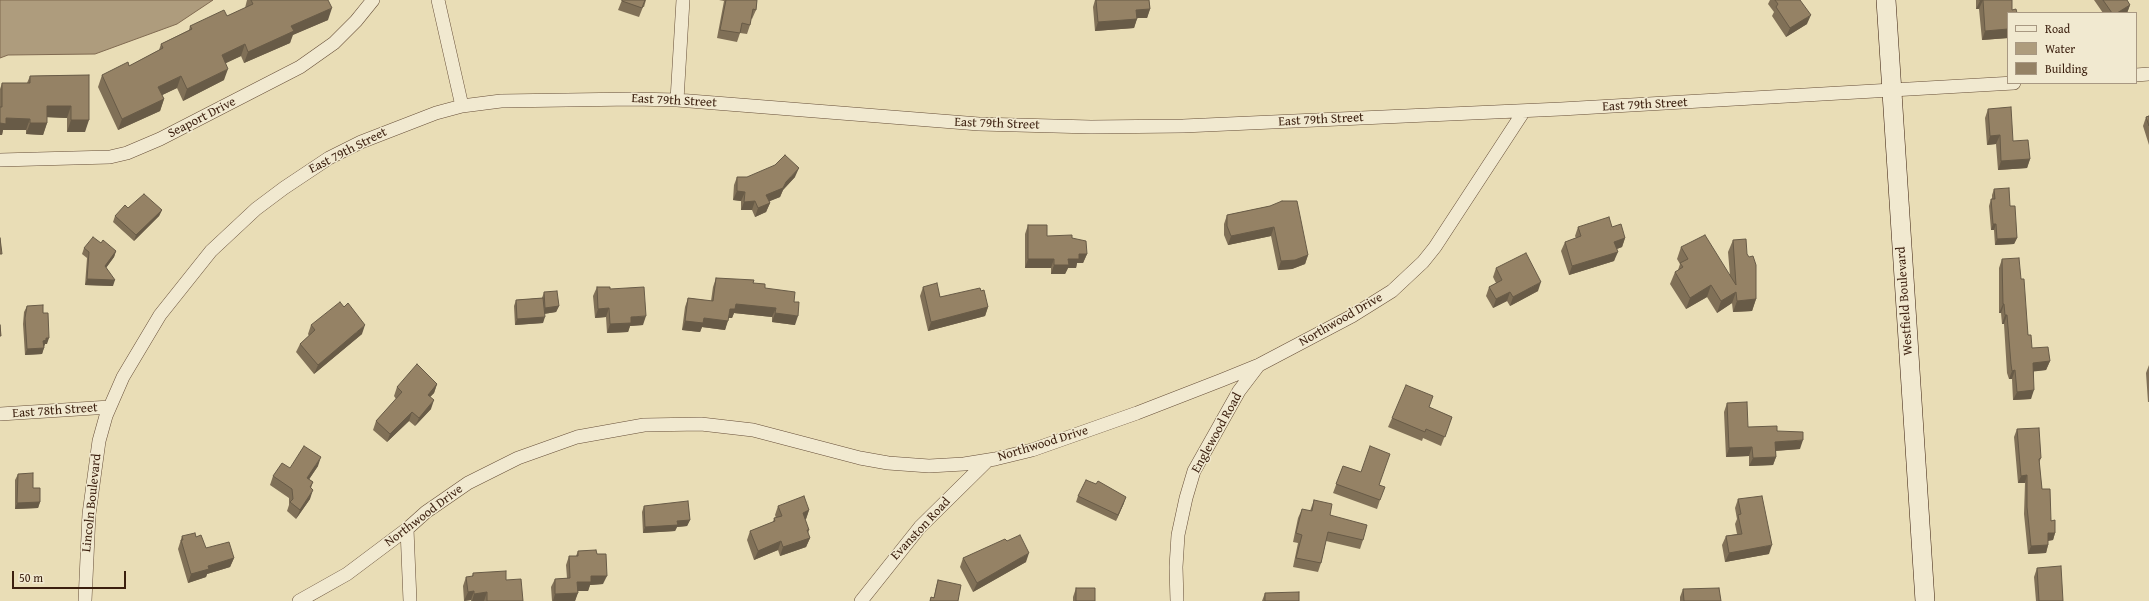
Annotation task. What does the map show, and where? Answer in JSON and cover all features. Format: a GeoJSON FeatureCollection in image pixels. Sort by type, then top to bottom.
{"type":"FeatureCollection","features":[{"type":"Feature","properties":{"kind":"street","name":"Seaport Drive"},"geometry":{"type":"LineString","coordinates":[[0,160],[110,157],[127,153],[160,139],[300,67],[334,43],[356,22],[373,0]]}},
{"type":"Feature","properties":{"kind":"street"},"geometry":{"type":"LineString","coordinates":[[438,0],[462,106]]}},
{"type":"Feature","properties":{"kind":"street"},"geometry":{"type":"LineString","coordinates":[[677,100],[683,0]]}},
{"type":"Feature","properties":{"kind":"street","name":"Westfield Boulevard"},"geometry":{"type":"LineString","coordinates":[[1886,0],[1925,601]]}},
{"type":"Feature","properties":{"kind":"street"},"geometry":{"type":"LineString","coordinates":[[2137,75],[2149,74]]}},
{"type":"Feature","properties":{"kind":"street","name":"East 79th Street"},"geometry":{"type":"LineString","coordinates":[[110,407],[128,369],[160,315],[198,265],[256,209],[314,168],[353,146],[419,118],[462,106],[501,101],[539,99],[591,98],[677,100],[944,122],[1091,127],[1183,126],[1524,111],[2007,83]]}},
{"type":"Feature","properties":{"kind":"street","name":"Northwood Drive"},"geometry":{"type":"LineString","coordinates":[[298,601],[348,574],[407,529],[426,512],[457,490],[499,467],[544,448],[577,437],[634,426],[687,423],[752,430],[860,458],[908,465],[964,464],[1015,455],[1094,429],[1259,365],[1352,316],[1392,291],[1408,276],[1426,258],[1446,231],[1494,154],[1524,111]]}},
{"type":"Feature","properties":{"kind":"street","name":"Englewood Road"},"geometry":{"type":"LineString","coordinates":[[1177,601],[1176,567],[1178,535],[1186,498],[1194,471],[1239,391],[1259,365]]}},
{"type":"Feature","properties":{"kind":"street","name":"East 78th Street"},"geometry":{"type":"LineString","coordinates":[[0,414],[110,407]]}},
{"type":"Feature","properties":{"kind":"street","name":"Lincoln Boulevard"},"geometry":{"type":"LineString","coordinates":[[85,601],[88,525],[94,466],[99,440],[110,407]]}},
{"type":"Feature","properties":{"kind":"street","name":"Evanston Road"},"geometry":{"type":"LineString","coordinates":[[861,601],[920,527],[987,461]]}},
{"type":"Feature","properties":{"kind":"street"},"geometry":{"type":"LineString","coordinates":[[407,529],[410,601]]}},
{"type":"Feature","properties":{"kind":"water"},"geometry":{"type":"Polygon","coordinates":[[[0,0],[213,0],[177,24],[95,54],[8,55],[0,58],[0,0]]]}},
{"type":"Feature","properties":{"kind":"building"},"geometry":{"type":"Polygon","coordinates":[[[251,0],[328,0],[332,8],[291,26],[294,31],[248,52],[245,44],[222,55],[228,69],[187,89],[181,76],[158,87],[164,99],[122,119],[102,75],[128,62],[129,66],[163,48],[161,44],[192,29],[190,26],[224,10],[227,16],[253,4],[251,0]]]}},
{"type":"Feature","properties":{"kind":"building"},"geometry":{"type":"Polygon","coordinates":[[[622,0],[645,0],[642,8],[622,0]]]}},
{"type":"Feature","properties":{"kind":"building"},"geometry":{"type":"Polygon","coordinates":[[[726,0],[757,0],[756,10],[753,9],[750,25],[742,23],[740,33],[720,30],[726,0]]]}},
{"type":"Feature","properties":{"kind":"building"},"geometry":{"type":"Polygon","coordinates":[[[1096,0],[1149,0],[1150,9],[1136,10],[1137,19],[1098,22],[1096,0]]]}},
{"type":"Feature","properties":{"kind":"building"},"geometry":{"type":"Polygon","coordinates":[[[1775,0],[1800,0],[1811,15],[1790,28],[1776,7],[1778,4],[1775,0]]]}},
{"type":"Feature","properties":{"kind":"building"},"geometry":{"type":"Polygon","coordinates":[[[1983,0],[2012,0],[2012,10],[2016,9],[2017,12],[2007,12],[2007,29],[1985,31],[1983,0]]]}},
{"type":"Feature","properties":{"kind":"building"},"geometry":{"type":"Polygon","coordinates":[[[2103,0],[2127,0],[2130,5],[2119,12],[2111,12],[2103,0]]]}},
{"type":"Feature","properties":{"kind":"building"},"geometry":{"type":"Polygon","coordinates":[[[89,75],[89,120],[71,120],[71,106],[47,106],[47,123],[30,123],[30,119],[6,118],[6,124],[0,123],[2,83],[30,83],[30,76],[89,75]]]}},
{"type":"Feature","properties":{"kind":"building"},"geometry":{"type":"Polygon","coordinates":[[[2011,107],[2013,141],[2028,140],[2030,159],[2001,161],[2000,135],[1990,136],[1988,109],[2011,107]]]}},
{"type":"Feature","properties":{"kind":"building"},"geometry":{"type":"Polygon","coordinates":[[[2149,116],[2149,126],[2146,117],[2149,116]]]}},
{"type":"Feature","properties":{"kind":"building"},"geometry":{"type":"Polygon","coordinates":[[[785,155],[799,168],[786,182],[783,188],[766,195],[770,203],[758,208],[755,201],[744,202],[745,192],[737,191],[737,177],[747,177],[775,165],[785,155]]]}},
{"type":"Feature","properties":{"kind":"building"},"geometry":{"type":"Polygon","coordinates":[[[2009,188],[2010,206],[2015,206],[2017,238],[1997,239],[1996,224],[1993,224],[1991,199],[1995,199],[1994,189],[2009,188]]]}},
{"type":"Feature","properties":{"kind":"building"},"geometry":{"type":"Polygon","coordinates":[[[144,194],[162,210],[136,235],[115,216],[125,205],[128,208],[144,194]]]}},
{"type":"Feature","properties":{"kind":"building"},"geometry":{"type":"Polygon","coordinates":[[[1282,201],[1297,201],[1308,255],[1295,260],[1281,261],[1274,227],[1231,236],[1227,226],[1227,215],[1270,206],[1282,201]]]}},
{"type":"Feature","properties":{"kind":"building"},"geometry":{"type":"Polygon","coordinates":[[[1609,217],[1612,227],[1621,224],[1625,238],[1614,242],[1618,252],[1572,266],[1565,242],[1581,236],[1578,227],[1609,217]]]}},
{"type":"Feature","properties":{"kind":"building"},"geometry":{"type":"Polygon","coordinates":[[[1028,225],[1047,225],[1047,236],[1072,235],[1072,238],[1086,241],[1087,254],[1079,254],[1079,259],[1068,259],[1069,265],[1054,265],[1054,259],[1028,259],[1028,225]]]}},
{"type":"Feature","properties":{"kind":"building"},"geometry":{"type":"Polygon","coordinates":[[[1705,235],[1736,285],[1733,240],[1746,239],[1747,254],[1749,257],[1753,256],[1756,265],[1756,299],[1737,301],[1736,292],[1721,301],[1711,285],[1690,298],[1675,272],[1683,267],[1680,263],[1688,259],[1681,247],[1705,235]]]}},
{"type":"Feature","properties":{"kind":"building"},"geometry":{"type":"Polygon","coordinates":[[[93,237],[101,243],[103,240],[116,251],[105,266],[115,280],[87,279],[89,252],[84,248],[93,237]]]}},
{"type":"Feature","properties":{"kind":"building"},"geometry":{"type":"Polygon","coordinates":[[[0,238],[2,254],[0,254],[0,238]]]}},
{"type":"Feature","properties":{"kind":"building"},"geometry":{"type":"Polygon","coordinates":[[[1526,253],[1541,282],[1513,297],[1510,292],[1496,299],[1489,287],[1502,280],[1496,268],[1526,253]]]}},
{"type":"Feature","properties":{"kind":"building"},"geometry":{"type":"Polygon","coordinates":[[[2019,258],[2021,279],[2024,279],[2028,335],[2031,335],[2032,348],[2048,347],[2050,361],[2033,363],[2034,390],[2017,392],[2015,370],[2012,371],[2011,364],[2007,315],[2005,315],[2003,304],[2002,259],[2019,258]]]}},
{"type":"Feature","properties":{"kind":"building"},"geometry":{"type":"Polygon","coordinates":[[[716,278],[754,280],[753,283],[765,284],[765,288],[795,292],[794,302],[799,302],[798,316],[775,313],[776,308],[736,304],[735,309],[730,309],[728,321],[704,318],[703,323],[685,321],[688,298],[713,301],[716,278]]]}},
{"type":"Feature","properties":{"kind":"building"},"geometry":{"type":"Polygon","coordinates":[[[937,283],[940,297],[980,288],[981,291],[984,290],[988,307],[931,322],[923,287],[937,283]]]}},
{"type":"Feature","properties":{"kind":"building"},"geometry":{"type":"Polygon","coordinates":[[[597,287],[610,287],[610,289],[644,287],[646,316],[631,317],[631,323],[610,324],[609,308],[598,309],[597,287]]]}},
{"type":"Feature","properties":{"kind":"building"},"geometry":{"type":"Polygon","coordinates":[[[557,291],[559,306],[545,308],[544,292],[557,291]]]}},
{"type":"Feature","properties":{"kind":"building"},"geometry":{"type":"Polygon","coordinates":[[[543,298],[545,317],[517,319],[516,300],[543,298]]]}},
{"type":"Feature","properties":{"kind":"building"},"geometry":{"type":"Polygon","coordinates":[[[340,302],[344,307],[348,303],[365,325],[318,365],[300,344],[315,330],[311,325],[340,302]]]}},
{"type":"Feature","properties":{"kind":"building"},"geometry":{"type":"Polygon","coordinates":[[[43,305],[43,313],[48,313],[49,338],[46,338],[46,340],[43,341],[44,348],[27,349],[25,318],[27,306],[43,305]]]}},
{"type":"Feature","properties":{"kind":"building"},"geometry":{"type":"Polygon","coordinates":[[[417,364],[437,384],[428,395],[434,400],[419,418],[412,412],[390,434],[376,421],[402,392],[397,387],[417,364]]]}},
{"type":"Feature","properties":{"kind":"building"},"geometry":{"type":"Polygon","coordinates":[[[1406,385],[1433,396],[1429,407],[1452,417],[1445,437],[1426,429],[1425,432],[1392,418],[1406,385]]]}},
{"type":"Feature","properties":{"kind":"building"},"geometry":{"type":"Polygon","coordinates":[[[1747,402],[1748,427],[1777,426],[1777,431],[1803,432],[1803,440],[1775,442],[1776,457],[1753,458],[1752,447],[1729,448],[1727,403],[1747,402]]]}},
{"type":"Feature","properties":{"kind":"building"},"geometry":{"type":"Polygon","coordinates":[[[2039,428],[2041,458],[2039,459],[2042,489],[2050,489],[2051,521],[2055,520],[2055,533],[2048,533],[2048,545],[2031,546],[2027,507],[2027,475],[2021,476],[2017,429],[2039,428]]]}},
{"type":"Feature","properties":{"kind":"building"},"geometry":{"type":"Polygon","coordinates":[[[304,446],[321,457],[307,478],[313,482],[310,487],[313,490],[300,510],[290,502],[293,499],[292,489],[273,476],[282,463],[290,468],[304,446]]]}},
{"type":"Feature","properties":{"kind":"building"},"geometry":{"type":"Polygon","coordinates":[[[1370,446],[1390,454],[1379,485],[1385,487],[1380,500],[1336,484],[1343,466],[1361,472],[1370,446]]]}},
{"type":"Feature","properties":{"kind":"building"},"geometry":{"type":"Polygon","coordinates":[[[33,473],[33,488],[40,488],[40,502],[17,503],[18,474],[33,473]]]}},
{"type":"Feature","properties":{"kind":"building"},"geometry":{"type":"Polygon","coordinates":[[[1086,480],[1096,484],[1098,481],[1126,497],[1118,515],[1078,496],[1086,480]]]}},
{"type":"Feature","properties":{"kind":"building"},"geometry":{"type":"Polygon","coordinates":[[[804,496],[809,510],[803,513],[810,538],[783,547],[781,541],[758,551],[750,531],[775,521],[774,518],[782,516],[778,506],[804,496]]]}},
{"type":"Feature","properties":{"kind":"building"},"geometry":{"type":"Polygon","coordinates":[[[1762,496],[1772,545],[1729,553],[1726,536],[1742,534],[1738,515],[1741,514],[1738,499],[1762,496]]]}},
{"type":"Feature","properties":{"kind":"building"},"geometry":{"type":"Polygon","coordinates":[[[1314,500],[1332,504],[1330,515],[1367,525],[1363,540],[1328,532],[1321,563],[1296,558],[1302,535],[1296,533],[1302,509],[1312,511],[1314,500]]]}},
{"type":"Feature","properties":{"kind":"building"},"geometry":{"type":"Polygon","coordinates":[[[688,501],[690,520],[677,521],[678,525],[645,527],[644,506],[688,501]]]}},
{"type":"Feature","properties":{"kind":"building"},"geometry":{"type":"Polygon","coordinates":[[[195,533],[196,537],[201,535],[206,548],[229,542],[234,558],[208,566],[209,569],[191,574],[181,540],[183,540],[182,536],[195,533]]]}},
{"type":"Feature","properties":{"kind":"building"},"geometry":{"type":"Polygon","coordinates":[[[1020,535],[1029,553],[977,583],[963,558],[1005,539],[1007,541],[1020,535]]]}},
{"type":"Feature","properties":{"kind":"building"},"geometry":{"type":"Polygon","coordinates":[[[596,550],[597,554],[606,554],[607,576],[591,576],[591,582],[577,582],[578,593],[555,594],[555,579],[570,578],[569,556],[578,556],[578,551],[596,550]]]}},
{"type":"Feature","properties":{"kind":"building"},"geometry":{"type":"Polygon","coordinates":[[[2061,566],[2063,601],[2039,601],[2037,568],[2061,566]]]}},
{"type":"Feature","properties":{"kind":"building"},"geometry":{"type":"Polygon","coordinates":[[[506,571],[506,580],[521,579],[523,601],[487,601],[487,592],[474,594],[474,591],[468,592],[466,577],[473,576],[473,573],[506,571]]]}},
{"type":"Feature","properties":{"kind":"building"},"geometry":{"type":"Polygon","coordinates":[[[938,580],[961,585],[958,601],[930,601],[931,597],[934,598],[938,580]]]}},
{"type":"Feature","properties":{"kind":"building"},"geometry":{"type":"Polygon","coordinates":[[[1076,588],[1095,588],[1095,601],[1076,601],[1076,588]]]}},
{"type":"Feature","properties":{"kind":"building"},"geometry":{"type":"Polygon","coordinates":[[[1719,588],[1721,601],[1684,601],[1683,589],[1719,588]]]}},
{"type":"Feature","properties":{"kind":"building"},"geometry":{"type":"Polygon","coordinates":[[[1299,592],[1299,601],[1265,601],[1265,593],[1299,592]]]}}]}
